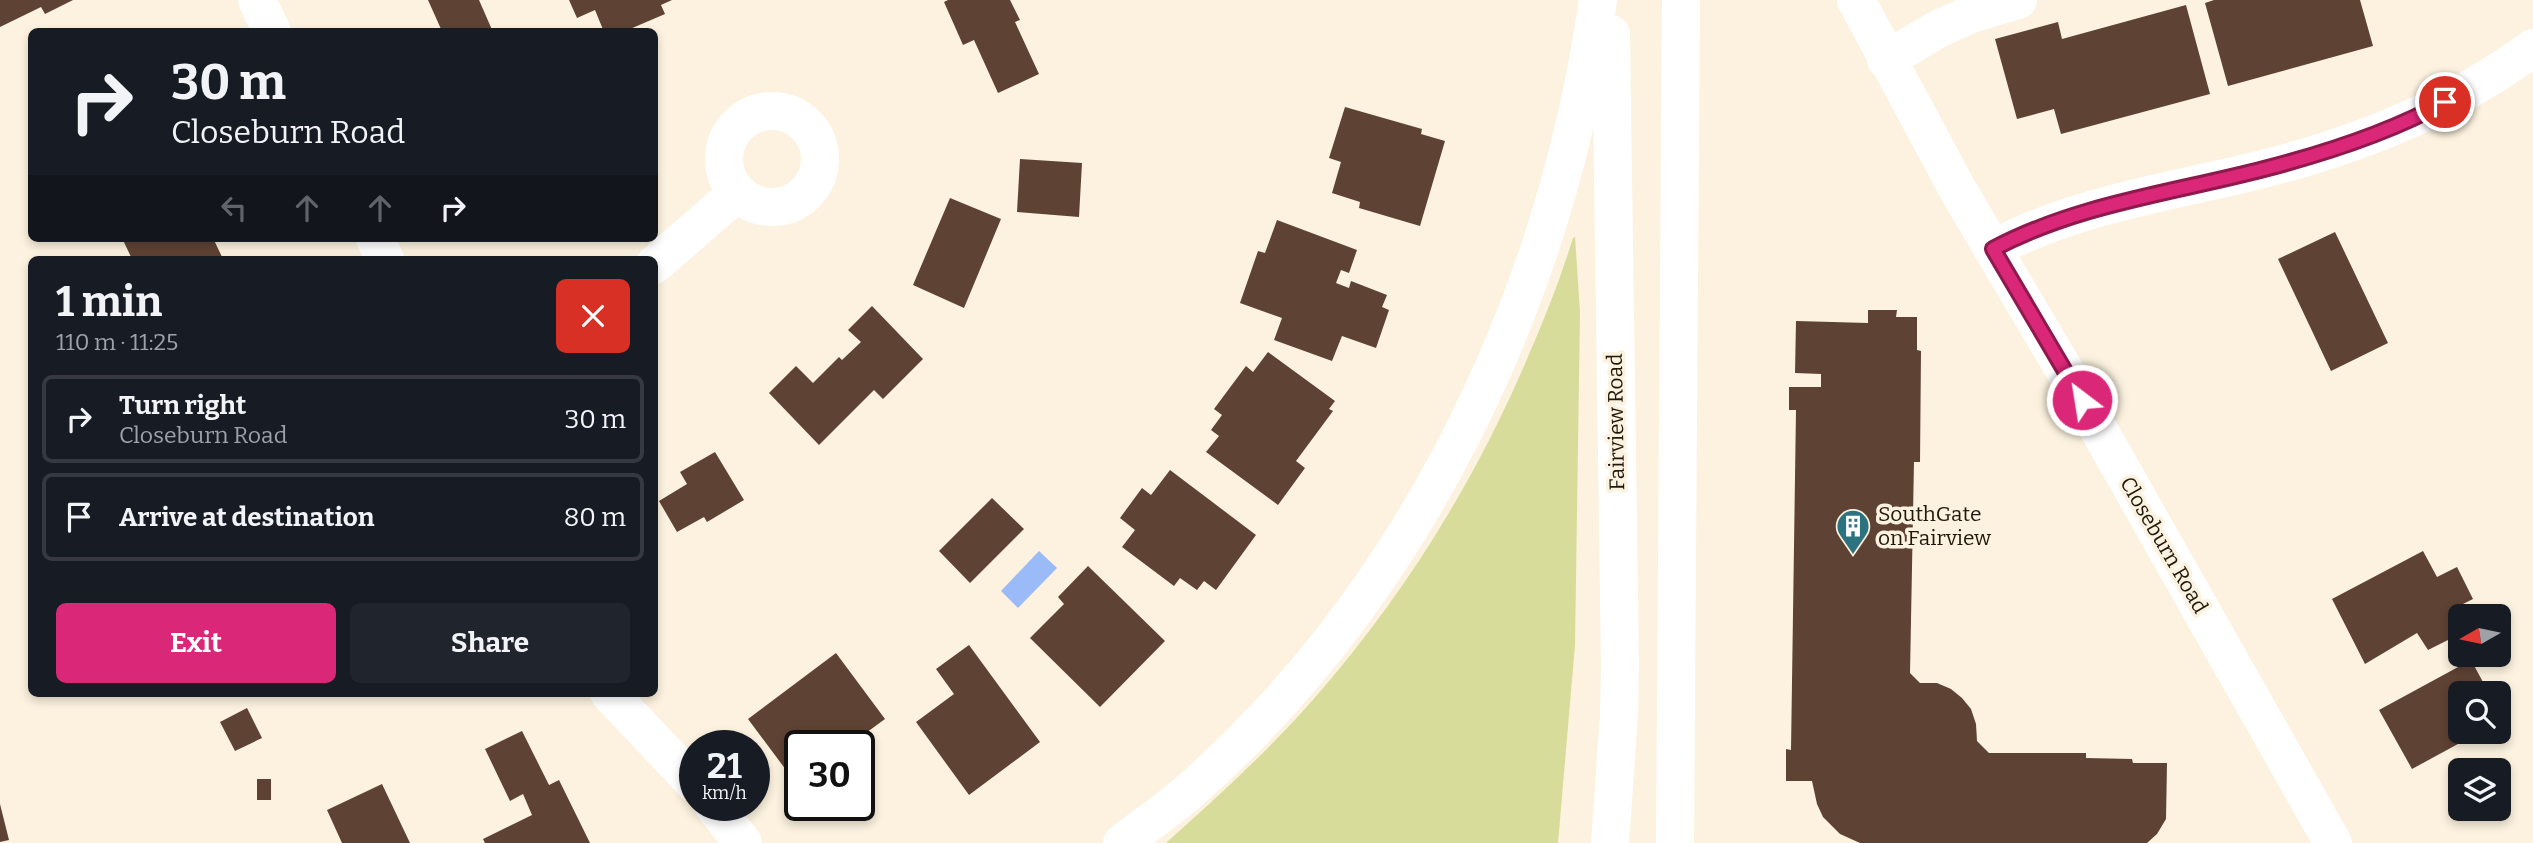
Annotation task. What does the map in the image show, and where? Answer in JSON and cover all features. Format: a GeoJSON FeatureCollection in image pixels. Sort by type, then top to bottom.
{"type":"FeatureCollection","features":[{"type":"Feature","properties":{"kind":"main road"},"geometry":{"type":"LineString","coordinates":[[257,0],[270,28]]}},
{"type":"Feature","properties":{"kind":"main road"},"geometry":{"type":"LineString","coordinates":[[1122,843],[1183,796],[1223,759],[1336,633],[1396,548],[1473,415],[1507,340],[1547,229],[1577,123],[1598,0]]}},
{"type":"Feature","properties":{"kind":"main road","name":"Fairview Road"},"geometry":{"type":"LineString","coordinates":[[1610,843],[1620,667],[1611,0]]}},
{"type":"Feature","properties":{"kind":"main road"},"geometry":{"type":"LineString","coordinates":[[1675,843],[1681,0]]}},
{"type":"Feature","properties":{"kind":"main road","name":"Closeburn Road"},"geometry":{"type":"LineString","coordinates":[[1856,0],[1886,60],[2333,843]]}},
{"type":"Feature","properties":{"kind":"main road"},"geometry":{"type":"LineString","coordinates":[[1886,60],[1938,29],[1974,13],[2018,0]]}},
{"type":"Feature","properties":{"kind":"main road"},"geometry":{"type":"LineString","coordinates":[[1993,249],[2024,233],[2076,214],[2264,169],[2344,146],[2421,116],[2492,76],[2533,48]]}},
{"type":"Feature","properties":{"kind":"main road"},"geometry":{"type":"LineString","coordinates":[[658,262],[737,193]]}},
{"type":"Feature","properties":{"kind":"main road"},"geometry":{"type":"LineString","coordinates":[[613,697],[679,767]]}},
{"type":"Feature","properties":{"kind":"main road"},"geometry":{"type":"LineString","coordinates":[[726,821],[743,843]]}},
{"type":"Feature","properties":{"kind":"green space"},"geometry":{"type":"Polygon","coordinates":[[[1575,237],[1580,312],[1575,645],[1558,843],[1166,843],[1294,721],[1345,662],[1406,579],[1461,492],[1509,400],[1575,237]]]}},
{"type":"Feature","properties":{"kind":"water"},"geometry":{"type":"Polygon","coordinates":[[[1039,551],[1057,568],[1018,608],[1001,591],[1039,551]]]}},
{"type":"Feature","properties":{"kind":"building"},"geometry":{"type":"Polygon","coordinates":[[[0,0],[73,0],[45,14],[41,7],[0,27],[0,0]]]}},
{"type":"Feature","properties":{"kind":"building"},"geometry":{"type":"Polygon","coordinates":[[[428,0],[479,0],[491,28],[441,28],[428,0]]]}},
{"type":"Feature","properties":{"kind":"building"},"geometry":{"type":"Polygon","coordinates":[[[569,0],[672,0],[661,5],[665,14],[632,28],[602,28],[595,10],[577,18],[569,0]]]}},
{"type":"Feature","properties":{"kind":"building"},"geometry":{"type":"Polygon","coordinates":[[[1010,0],[1020,20],[1015,22],[1039,74],[998,93],[974,40],[963,45],[944,2],[1010,0]]]}},
{"type":"Feature","properties":{"kind":"building"},"geometry":{"type":"Polygon","coordinates":[[[2214,0],[2360,0],[2373,46],[2228,86],[2205,3],[2214,0]]]}},
{"type":"Feature","properties":{"kind":"building"},"geometry":{"type":"Polygon","coordinates":[[[2186,5],[2210,94],[2061,134],[2054,109],[2017,119],[1995,39],[2058,22],[2062,39],[2186,5]]]}},
{"type":"Feature","properties":{"kind":"building"},"geometry":{"type":"Polygon","coordinates":[[[1345,107],[1422,129],[1421,134],[1445,141],[1420,226],[1359,208],[1360,202],[1332,193],[1341,162],[1329,158],[1345,107]]]}},
{"type":"Feature","properties":{"kind":"building"},"geometry":{"type":"Polygon","coordinates":[[[1020,159],[1082,163],[1079,217],[1017,212],[1020,159]]]}},
{"type":"Feature","properties":{"kind":"building"},"geometry":{"type":"Polygon","coordinates":[[[950,198],[1001,219],[964,308],[913,285],[950,198]]]}},
{"type":"Feature","properties":{"kind":"building"},"geometry":{"type":"Polygon","coordinates":[[[1277,220],[1357,250],[1349,273],[1341,270],[1336,283],[1349,288],[1351,281],[1387,295],[1382,307],[1389,310],[1376,348],[1342,336],[1332,361],[1274,340],[1282,318],[1240,303],[1258,251],[1265,253],[1277,220]]]}},
{"type":"Feature","properties":{"kind":"building"},"geometry":{"type":"Polygon","coordinates":[[[2335,232],[2388,343],[2331,371],[2278,259],[2335,232]]]}},
{"type":"Feature","properties":{"kind":"building"},"geometry":{"type":"Polygon","coordinates":[[[124,242],[215,242],[222,256],[131,256],[124,242]]]}},
{"type":"Feature","properties":{"kind":"building"},"geometry":{"type":"Polygon","coordinates":[[[872,306],[923,359],[883,399],[874,390],[819,445],[769,393],[796,366],[813,383],[839,357],[842,360],[861,342],[848,330],[872,306]]]}},
{"type":"Feature","properties":{"kind":"building","name":"SouthGate on Fairview"},"geometry":{"type":"Polygon","coordinates":[[[1868,310],[1897,310],[1896,317],[1917,317],[1917,350],[1921,351],[1920,462],[1914,462],[1910,673],[1920,683],[1937,683],[1962,698],[1971,709],[1976,724],[1977,741],[1989,753],[2086,753],[2086,758],[2167,763],[2166,819],[2157,834],[2147,843],[1860,843],[1840,834],[1823,817],[1812,781],[1786,781],[1786,749],[1791,750],[1796,410],[1789,410],[1789,387],[1821,387],[1821,374],[1795,373],[1796,321],[1868,323],[1868,310]]]}},
{"type":"Feature","properties":{"kind":"building"},"geometry":{"type":"Polygon","coordinates":[[[1268,352],[1335,401],[1329,409],[1333,411],[1296,461],[1305,468],[1278,505],[1206,452],[1219,436],[1211,430],[1222,415],[1214,409],[1246,366],[1253,372],[1268,352]]]}},
{"type":"Feature","properties":{"kind":"building"},"geometry":{"type":"Polygon","coordinates":[[[715,452],[744,500],[707,522],[704,517],[677,532],[659,501],[687,484],[680,472],[715,452]]]}},
{"type":"Feature","properties":{"kind":"building"},"geometry":{"type":"Polygon","coordinates":[[[1170,470],[1256,535],[1216,590],[1204,581],[1197,590],[1180,578],[1174,586],[1122,547],[1135,530],[1120,518],[1142,488],[1151,495],[1170,470]]]}},
{"type":"Feature","properties":{"kind":"building"},"geometry":{"type":"Polygon","coordinates":[[[992,498],[1024,529],[970,583],[939,551],[992,498]]]}},
{"type":"Feature","properties":{"kind":"building"},"geometry":{"type":"Polygon","coordinates":[[[2423,551],[2437,577],[2457,567],[2473,599],[2463,604],[2448,604],[2448,640],[2428,650],[2417,633],[2365,664],[2332,599],[2423,551]]]}},
{"type":"Feature","properties":{"kind":"building"},"geometry":{"type":"Polygon","coordinates":[[[1088,566],[1165,641],[1100,707],[1030,638],[1064,604],[1058,597],[1088,566]]]}},
{"type":"Feature","properties":{"kind":"building"},"geometry":{"type":"Polygon","coordinates":[[[969,645],[1040,742],[969,795],[916,722],[954,694],[936,669],[969,645]]]}},
{"type":"Feature","properties":{"kind":"building"},"geometry":{"type":"Polygon","coordinates":[[[836,653],[885,719],[870,730],[784,730],[784,767],[770,748],[770,730],[756,730],[748,719],[836,653]]]}},
{"type":"Feature","properties":{"kind":"building"},"geometry":{"type":"Polygon","coordinates":[[[2458,667],[2475,667],[2482,681],[2448,681],[2448,744],[2458,744],[2412,769],[2379,710],[2458,667]]]}},
{"type":"Feature","properties":{"kind":"building"},"geometry":{"type":"Polygon","coordinates":[[[247,708],[262,738],[235,751],[220,722],[247,708]]]}},
{"type":"Feature","properties":{"kind":"building"},"geometry":{"type":"Polygon","coordinates":[[[522,731],[549,785],[559,780],[590,843],[485,843],[483,839],[532,815],[523,794],[510,801],[485,749],[522,731]]]}},
{"type":"Feature","properties":{"kind":"building"},"geometry":{"type":"Polygon","coordinates":[[[257,779],[271,779],[271,800],[257,800],[257,779]]]}},
{"type":"Feature","properties":{"kind":"building"},"geometry":{"type":"Polygon","coordinates":[[[382,784],[410,843],[342,843],[327,810],[382,784]]]}},
{"type":"Feature","properties":{"kind":"building"},"geometry":{"type":"Polygon","coordinates":[[[0,804],[9,840],[0,842],[0,804]]]}},
{"type":"Feature","properties":{"kind":"place","name":"SouthGate on Fairview"},"geometry":{"type":"Point","coordinates":[1853,556]}},
{"type":"Feature","properties":{"kind":"route"},"geometry":{"type":"LineString","coordinates":[[2082,400],[1993,249],[2024,233],[2076,214],[2264,169],[2344,146],[2421,116],[2445,102]]}}]}
